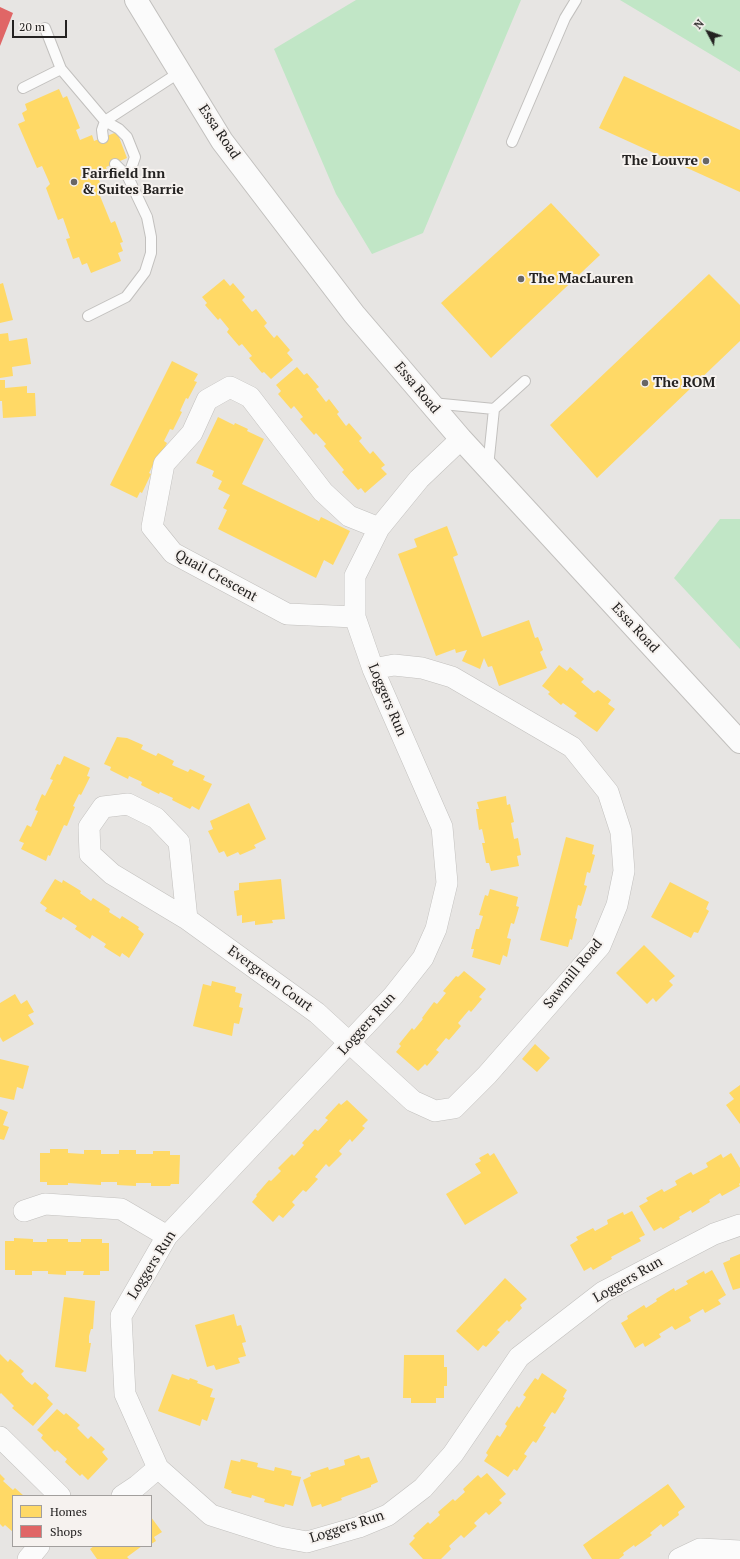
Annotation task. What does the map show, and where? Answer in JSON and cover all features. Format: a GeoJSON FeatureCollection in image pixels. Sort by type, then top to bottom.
{"type":"FeatureCollection","features":[{"type":"Feature","properties":{"kind":"main road","name":"Essa Road"},"geometry":{"type":"LineString","coordinates":[[136,0],[222,140],[354,314],[460,439],[740,742]]}},
{"type":"Feature","properties":{"kind":"street","name":"Quail Crescent"},"geometry":{"type":"LineString","coordinates":[[355,616],[287,614],[173,553],[152,527],[164,464],[192,433],[207,400],[230,387],[250,397],[323,492],[349,516],[379,528]]}},
{"type":"Feature","properties":{"kind":"street","name":"Loggers Run"},"geometry":{"type":"LineString","coordinates":[[460,439],[419,479],[379,528],[354,576],[355,616],[373,669],[442,827],[447,883],[436,928],[423,958],[394,996],[167,1236],[121,1316],[125,1394],[158,1468],[211,1515],[280,1537],[307,1542],[359,1526],[388,1515],[423,1488],[453,1454],[519,1357],[603,1292],[714,1234],[740,1225]]}},
{"type":"Feature","properties":{"kind":"street","name":"Sawmill Road"},"geometry":{"type":"LineString","coordinates":[[349,1044],[413,1102],[435,1111],[454,1108],[487,1075],[600,946],[617,904],[624,871],[621,832],[608,792],[572,746],[452,678],[422,668],[394,665],[373,669]]}},
{"type":"Feature","properties":{"kind":"street","name":"Evergreen Court"},"geometry":{"type":"LineString","coordinates":[[187,919],[179,842],[156,818],[128,804],[103,807],[88,827],[90,854],[112,874],[187,919],[317,1013],[349,1044]]}},
{"type":"Feature","properties":{"kind":"street"},"geometry":{"type":"LineString","coordinates":[[24,1211],[45,1204],[121,1209],[167,1236]]}},
{"type":"Feature","properties":{"kind":"street"},"geometry":{"type":"LineString","coordinates":[[0,1437],[59,1495]]}},
{"type":"Feature","properties":{"kind":"street"},"geometry":{"type":"LineString","coordinates":[[124,1495],[137,1486],[158,1468]]}},
{"type":"Feature","properties":{"kind":"street"},"geometry":{"type":"LineString","coordinates":[[28,1559],[38,1547]]}},
{"type":"Feature","properties":{"kind":"street"},"geometry":{"type":"LineString","coordinates":[[679,1559],[700,1549],[740,1551]]}},
{"type":"Feature","properties":{"kind":"lane"},"geometry":{"type":"LineString","coordinates":[[512,142],[565,18],[576,0]]}},
{"type":"Feature","properties":{"kind":"lane"},"geometry":{"type":"LineString","coordinates":[[45,28],[61,69],[105,120],[119,129],[127,137],[135,157],[128,177]]}},
{"type":"Feature","properties":{"kind":"lane"},"geometry":{"type":"LineString","coordinates":[[23,88],[61,69]]}},
{"type":"Feature","properties":{"kind":"lane"},"geometry":{"type":"LineString","coordinates":[[103,138],[102,130],[105,120],[180,72]]}},
{"type":"Feature","properties":{"kind":"lane"},"geometry":{"type":"LineString","coordinates":[[88,316],[126,297],[145,272],[151,253],[151,236],[147,217],[128,177],[114,164]]}},
{"type":"Feature","properties":{"kind":"lane"},"geometry":{"type":"LineString","coordinates":[[488,469],[494,409],[525,381]]}},
{"type":"Feature","properties":{"kind":"lane"},"geometry":{"type":"LineString","coordinates":[[429,402],[494,409]]}},
{"type":"Feature","properties":{"kind":"green space"},"geometry":{"type":"Polygon","coordinates":[[[356,0],[521,0],[423,233],[372,254],[336,194],[274,49],[356,0]]]}},
{"type":"Feature","properties":{"kind":"green space"},"geometry":{"type":"Polygon","coordinates":[[[620,0],[740,0],[740,72],[620,0]]]}},
{"type":"Feature","properties":{"kind":"green space"},"geometry":{"type":"Polygon","coordinates":[[[720,519],[740,519],[740,649],[674,578],[720,519]]]}},
{"type":"Feature","properties":{"kind":"building: Homes","name":"The Louvre"},"geometry":{"type":"Polygon","coordinates":[[[624,76],[740,130],[740,192],[599,128],[624,76]]]}},
{"type":"Feature","properties":{"kind":"building: Homes","name":"Fairfield Inn & Suites Barrie"},"geometry":{"type":"Polygon","coordinates":[[[59,89],[63,98],[67,96],[80,128],[76,130],[80,140],[92,135],[94,141],[117,132],[127,158],[106,167],[109,175],[99,180],[103,189],[98,191],[111,223],[115,221],[123,242],[120,243],[123,251],[118,253],[121,261],[91,273],[87,263],[82,265],[79,257],[73,259],[66,239],[70,238],[63,218],[58,220],[46,188],[50,184],[42,166],[37,168],[18,124],[25,121],[22,113],[27,110],[25,104],[59,89]]]}},
{"type":"Feature","properties":{"kind":"building: Homes","name":"The MacLauren"},"geometry":{"type":"Polygon","coordinates":[[[551,203],[600,255],[491,358],[441,303],[551,203]]]}},
{"type":"Feature","properties":{"kind":"building: Homes","name":"The ROM"},"geometry":{"type":"Polygon","coordinates":[[[709,274],[740,305],[740,341],[597,478],[550,425],[709,274]]]}},
{"type":"Feature","properties":{"kind":"building: Homes"},"geometry":{"type":"Polygon","coordinates":[[[224,279],[230,286],[233,283],[245,297],[242,300],[252,312],[256,309],[267,323],[264,326],[274,338],[277,335],[290,350],[287,353],[293,360],[271,379],[264,372],[262,373],[249,358],[252,356],[242,344],[239,346],[227,332],[229,329],[220,318],[218,320],[205,305],[207,303],[202,297],[224,279]]]}},
{"type":"Feature","properties":{"kind":"building: Homes"},"geometry":{"type":"Polygon","coordinates":[[[3,283],[13,320],[0,323],[0,284],[3,283]]]}},
{"type":"Feature","properties":{"kind":"building: Homes"},"geometry":{"type":"Polygon","coordinates":[[[8,333],[9,341],[27,338],[31,364],[12,367],[13,376],[0,378],[0,334],[8,333]]]}},
{"type":"Feature","properties":{"kind":"building: Homes"},"geometry":{"type":"Polygon","coordinates":[[[172,361],[198,374],[194,381],[197,382],[188,399],[186,398],[180,411],[182,412],[173,430],[170,429],[164,441],[167,443],[157,463],[155,461],[149,473],[151,474],[142,493],[140,492],[137,498],[110,485],[172,361]]]}},
{"type":"Feature","properties":{"kind":"building: Homes"},"geometry":{"type":"Polygon","coordinates":[[[297,367],[304,375],[307,373],[319,387],[316,389],[326,402],[329,399],[339,412],[337,414],[346,426],[349,423],[362,438],[359,441],[370,454],[373,451],[385,465],[381,468],[387,474],[365,493],[361,488],[358,490],[342,472],[344,470],[324,446],[326,444],[316,433],[314,435],[300,419],[303,417],[294,406],[291,409],[278,394],[281,391],[276,385],[297,367]]]}},
{"type":"Feature","properties":{"kind":"building: Homes"},"geometry":{"type":"Polygon","coordinates":[[[0,380],[5,380],[5,388],[27,386],[27,393],[35,393],[36,416],[3,418],[2,401],[0,401],[0,380]]]}},
{"type":"Feature","properties":{"kind":"building: Homes"},"geometry":{"type":"Polygon","coordinates":[[[218,417],[234,425],[235,423],[248,429],[247,431],[264,439],[242,484],[319,521],[321,517],[350,531],[333,565],[324,560],[316,578],[218,529],[227,510],[223,508],[230,495],[218,489],[222,481],[212,476],[214,471],[196,463],[218,417]]]}},
{"type":"Feature","properties":{"kind":"building: Homes"},"geometry":{"type":"Polygon","coordinates":[[[447,526],[458,555],[453,557],[482,637],[529,620],[535,638],[538,637],[543,650],[540,652],[547,668],[499,686],[492,666],[488,667],[484,658],[480,669],[462,661],[467,650],[456,653],[455,649],[436,656],[398,554],[417,547],[414,539],[447,526]]]}},
{"type":"Feature","properties":{"kind":"building: Homes"},"geometry":{"type":"Polygon","coordinates":[[[559,665],[567,671],[570,667],[584,679],[581,682],[594,693],[598,690],[611,700],[608,704],[615,709],[597,732],[574,716],[577,713],[563,703],[561,705],[548,694],[550,692],[542,686],[559,665]]]}},
{"type":"Feature","properties":{"kind":"building: Homes"},"geometry":{"type":"Polygon","coordinates":[[[117,737],[127,738],[143,745],[141,749],[156,756],[158,753],[174,761],[172,765],[188,772],[190,769],[205,776],[203,780],[212,784],[199,810],[192,806],[190,809],[172,800],[173,798],[160,792],[159,794],[141,785],[142,782],[129,776],[128,779],[110,770],[111,767],[104,764],[117,737]]]}},
{"type":"Feature","properties":{"kind":"building: Homes"},"geometry":{"type":"Polygon","coordinates":[[[64,756],[90,768],[87,776],[90,777],[81,795],[79,794],[73,806],[75,807],[67,826],[64,825],[50,856],[48,855],[46,861],[21,849],[24,843],[19,841],[27,825],[31,827],[38,811],[35,810],[42,794],[45,796],[53,780],[50,779],[57,764],[60,765],[64,756]]]}},
{"type":"Feature","properties":{"kind":"building: Homes"},"geometry":{"type":"Polygon","coordinates":[[[506,796],[507,805],[510,804],[514,822],[511,823],[514,839],[518,838],[521,855],[517,856],[519,866],[491,871],[489,863],[486,863],[482,843],[485,843],[482,829],[479,830],[476,809],[479,809],[477,802],[506,796]]]}},
{"type":"Feature","properties":{"kind":"building: Homes"},"geometry":{"type":"Polygon","coordinates":[[[249,803],[266,839],[254,845],[256,848],[240,855],[238,852],[227,857],[224,851],[219,853],[208,831],[213,829],[210,821],[249,803]]]}},
{"type":"Feature","properties":{"kind":"building: Homes"},"geometry":{"type":"Polygon","coordinates":[[[566,837],[594,845],[592,854],[595,855],[590,873],[587,872],[584,885],[587,886],[581,906],[578,905],[575,918],[577,919],[572,940],[570,939],[568,947],[540,940],[566,837]]]}},
{"type":"Feature","properties":{"kind":"building: Homes"},"geometry":{"type":"Polygon","coordinates":[[[55,879],[62,883],[63,880],[81,891],[80,893],[91,901],[93,898],[110,909],[109,912],[120,919],[122,916],[139,927],[138,929],[144,934],[129,958],[122,953],[120,957],[104,947],[106,944],[92,935],[90,939],[75,929],[77,926],[63,917],[61,920],[45,911],[47,908],[40,903],[55,879]]]}},
{"type":"Feature","properties":{"kind":"building: Homes"},"geometry":{"type":"Polygon","coordinates":[[[281,879],[285,919],[272,920],[273,923],[255,925],[255,921],[242,923],[242,915],[237,916],[234,891],[239,890],[239,883],[281,879]]]}},
{"type":"Feature","properties":{"kind":"building: Homes"},"geometry":{"type":"Polygon","coordinates":[[[670,882],[709,902],[706,909],[709,911],[698,933],[694,932],[691,938],[651,917],[670,882]]]}},
{"type":"Feature","properties":{"kind":"building: Homes"},"geometry":{"type":"Polygon","coordinates":[[[490,889],[518,897],[516,906],[519,907],[514,924],[511,923],[507,938],[511,939],[507,957],[503,955],[500,965],[472,957],[474,949],[471,949],[476,929],[479,929],[483,916],[479,915],[485,895],[488,896],[490,889]]]}},
{"type":"Feature","properties":{"kind":"building: Homes"},"geometry":{"type":"Polygon","coordinates":[[[644,945],[675,976],[669,981],[673,985],[656,1002],[653,998],[647,1004],[616,973],[644,945]]]}},
{"type":"Feature","properties":{"kind":"building: Homes"},"geometry":{"type":"Polygon","coordinates":[[[464,971],[486,989],[479,997],[482,999],[471,1012],[469,1010],[458,1023],[461,1026],[449,1040],[446,1038],[436,1050],[439,1052],[427,1066],[425,1064],[418,1071],[396,1052],[401,1046],[399,1044],[412,1028],[414,1030],[434,1002],[437,1004],[446,993],[443,991],[456,976],[458,977],[464,971]]]}},
{"type":"Feature","properties":{"kind":"building: Homes"},"geometry":{"type":"Polygon","coordinates":[[[212,981],[236,987],[235,992],[242,994],[239,1007],[243,1008],[239,1024],[234,1023],[232,1036],[193,1026],[203,984],[211,986],[212,981]]]}},
{"type":"Feature","properties":{"kind":"building: Homes"},"geometry":{"type":"Polygon","coordinates":[[[15,994],[21,1004],[27,1000],[34,1012],[28,1015],[34,1024],[3,1042],[0,1037],[0,1003],[15,994]]]}},
{"type":"Feature","properties":{"kind":"building: Homes"},"geometry":{"type":"Polygon","coordinates":[[[535,1044],[550,1058],[537,1072],[522,1059],[535,1044]]]}},
{"type":"Feature","properties":{"kind":"building: Homes"},"geometry":{"type":"Polygon","coordinates":[[[0,1059],[29,1066],[23,1089],[17,1087],[14,1100],[0,1097],[0,1059]]]}},
{"type":"Feature","properties":{"kind":"building: Homes"},"geometry":{"type":"Polygon","coordinates":[[[740,1085],[740,1124],[726,1105],[734,1099],[729,1093],[740,1085]]]}},
{"type":"Feature","properties":{"kind":"building: Homes"},"geometry":{"type":"Polygon","coordinates":[[[347,1100],[368,1120],[362,1126],[365,1128],[352,1142],[350,1139],[339,1151],[342,1154],[329,1167],[326,1164],[315,1177],[318,1179],[306,1192],[303,1190],[292,1202],[295,1205],[283,1218],[279,1215],[273,1222],[252,1202],[257,1196],[256,1195],[269,1180],[271,1181],[281,1171],[278,1168],[292,1154],[294,1156],[304,1145],[302,1143],[315,1129],[318,1131],[328,1120],[325,1118],[339,1103],[341,1105],[347,1100]]]}},
{"type":"Feature","properties":{"kind":"building: Homes"},"geometry":{"type":"Polygon","coordinates":[[[0,1109],[8,1112],[3,1125],[9,1127],[4,1140],[0,1139],[0,1109]]]}},
{"type":"Feature","properties":{"kind":"building: Homes"},"geometry":{"type":"Polygon","coordinates":[[[50,1149],[68,1149],[68,1153],[84,1154],[84,1150],[101,1150],[101,1154],[119,1154],[119,1150],[136,1150],[136,1154],[153,1154],[153,1151],[170,1151],[170,1155],[180,1155],[179,1184],[171,1184],[170,1186],[151,1186],[151,1183],[136,1183],[136,1186],[117,1185],[117,1182],[101,1182],[101,1185],[68,1183],[68,1185],[47,1185],[47,1182],[40,1182],[40,1153],[50,1153],[50,1149]]]}},
{"type":"Feature","properties":{"kind":"building: Homes"},"geometry":{"type":"Polygon","coordinates":[[[488,1153],[490,1156],[494,1153],[518,1193],[465,1225],[446,1194],[481,1173],[475,1164],[481,1161],[479,1158],[488,1153]]]}},
{"type":"Feature","properties":{"kind":"building: Homes"},"geometry":{"type":"Polygon","coordinates":[[[731,1153],[740,1168],[740,1186],[722,1196],[720,1193],[709,1200],[710,1202],[692,1213],[691,1210],[679,1217],[680,1219],[663,1229],[661,1227],[654,1231],[639,1206],[648,1201],[646,1198],[662,1189],[664,1192],[677,1185],[675,1181],[691,1172],[693,1175],[708,1167],[706,1163],[721,1154],[723,1158],[731,1153]]]}},
{"type":"Feature","properties":{"kind":"building: Homes"},"geometry":{"type":"Polygon","coordinates":[[[632,1211],[645,1235],[639,1238],[641,1241],[611,1257],[612,1259],[593,1270],[591,1267],[584,1271],[570,1245],[578,1240],[576,1237],[593,1228],[595,1231],[608,1224],[607,1220],[623,1212],[624,1215],[632,1211]]]}},
{"type":"Feature","properties":{"kind":"building: Homes"},"geometry":{"type":"Polygon","coordinates":[[[14,1238],[33,1239],[33,1242],[47,1242],[47,1239],[68,1239],[68,1242],[81,1242],[81,1239],[102,1239],[102,1243],[109,1243],[109,1271],[100,1271],[100,1275],[83,1275],[84,1271],[66,1271],[66,1275],[48,1274],[48,1271],[32,1271],[32,1275],[15,1275],[15,1270],[5,1270],[5,1241],[14,1241],[14,1238]]]}},
{"type":"Feature","properties":{"kind":"building: Homes"},"geometry":{"type":"Polygon","coordinates":[[[740,1254],[740,1288],[733,1290],[723,1263],[740,1254]]]}},
{"type":"Feature","properties":{"kind":"building: Homes"},"geometry":{"type":"Polygon","coordinates":[[[712,1270],[726,1295],[718,1300],[721,1304],[705,1313],[703,1309],[689,1317],[691,1321],[675,1330],[672,1326],[659,1334],[661,1337],[645,1347],[643,1343],[635,1348],[621,1323],[628,1319],[627,1316],[644,1305],[646,1308],[657,1301],[656,1299],[674,1288],[675,1291],[688,1284],[686,1281],[704,1271],[705,1274],[712,1270]]]}},
{"type":"Feature","properties":{"kind":"building: Homes"},"geometry":{"type":"Polygon","coordinates":[[[505,1278],[527,1299],[520,1305],[522,1308],[509,1322],[507,1320],[497,1330],[500,1332],[486,1347],[483,1345],[478,1351],[456,1331],[505,1278]]]}},
{"type":"Feature","properties":{"kind":"building: Homes"},"geometry":{"type":"Polygon","coordinates":[[[64,1297],[95,1301],[93,1329],[91,1329],[89,1336],[89,1343],[91,1343],[86,1372],[55,1367],[64,1297]]]}},
{"type":"Feature","properties":{"kind":"building: Homes"},"geometry":{"type":"Polygon","coordinates":[[[234,1314],[237,1326],[241,1325],[246,1342],[242,1343],[246,1356],[238,1358],[240,1363],[216,1370],[214,1365],[207,1367],[195,1325],[234,1314]]]}},
{"type":"Feature","properties":{"kind":"building: Homes"},"geometry":{"type":"Polygon","coordinates":[[[0,1354],[8,1362],[10,1359],[24,1371],[21,1374],[26,1380],[32,1385],[35,1382],[49,1395],[47,1398],[53,1404],[33,1426],[12,1408],[14,1406],[1,1393],[0,1394],[0,1354]]]}},
{"type":"Feature","properties":{"kind":"building: Homes"},"geometry":{"type":"Polygon","coordinates":[[[404,1355],[444,1355],[444,1367],[447,1367],[447,1386],[444,1386],[444,1398],[436,1398],[436,1403],[411,1403],[411,1398],[403,1398],[404,1355]]]}},
{"type":"Feature","properties":{"kind":"building: Homes"},"geometry":{"type":"Polygon","coordinates":[[[542,1373],[567,1390],[563,1397],[565,1398],[555,1414],[552,1412],[543,1426],[546,1427],[536,1443],[533,1441],[524,1454],[527,1456],[517,1471],[514,1469],[508,1477],[484,1461],[488,1455],[486,1453],[497,1435],[500,1437],[507,1426],[505,1424],[517,1406],[519,1408],[526,1397],[523,1395],[535,1378],[538,1380],[542,1373]]]}},
{"type":"Feature","properties":{"kind":"building: Homes"},"geometry":{"type":"Polygon","coordinates":[[[172,1374],[189,1380],[190,1378],[198,1381],[197,1383],[213,1389],[210,1397],[215,1398],[207,1421],[202,1419],[200,1426],[158,1411],[172,1374]]]}},
{"type":"Feature","properties":{"kind":"building: Homes"},"geometry":{"type":"Polygon","coordinates":[[[57,1409],[64,1415],[66,1413],[80,1425],[77,1428],[88,1439],[91,1436],[105,1449],[102,1452],[108,1459],[88,1480],[82,1474],[80,1476],[65,1462],[67,1459],[57,1450],[55,1452],[41,1438],[43,1435],[37,1430],[57,1409]]]}},
{"type":"Feature","properties":{"kind":"building: Homes"},"geometry":{"type":"Polygon","coordinates":[[[359,1455],[361,1459],[369,1457],[378,1482],[371,1485],[371,1487],[341,1498],[342,1500],[322,1507],[321,1504],[312,1507],[303,1480],[311,1476],[310,1473],[328,1467],[329,1470],[345,1465],[344,1460],[359,1455]]]}},
{"type":"Feature","properties":{"kind":"building: Homes"},"geometry":{"type":"Polygon","coordinates":[[[241,1459],[258,1463],[257,1467],[274,1471],[275,1467],[292,1471],[291,1475],[301,1477],[293,1506],[285,1504],[284,1507],[264,1502],[265,1499],[252,1495],[251,1498],[231,1493],[232,1491],[224,1488],[231,1460],[240,1462],[241,1459]]]}},
{"type":"Feature","properties":{"kind":"building: Homes"},"geometry":{"type":"Polygon","coordinates":[[[487,1473],[506,1494],[499,1500],[502,1503],[489,1515],[486,1512],[474,1523],[477,1526],[464,1538],[461,1535],[449,1546],[451,1549],[441,1559],[423,1559],[409,1544],[415,1538],[413,1536],[428,1522],[430,1524],[440,1515],[438,1512],[453,1499],[455,1501],[465,1492],[463,1489],[478,1475],[481,1478],[487,1473]]]}},
{"type":"Feature","properties":{"kind":"building: Homes"},"geometry":{"type":"Polygon","coordinates":[[[0,1474],[5,1479],[3,1481],[13,1490],[15,1488],[23,1495],[12,1495],[12,1531],[5,1525],[3,1527],[0,1524],[0,1474]]]}},
{"type":"Feature","properties":{"kind":"building: Homes"},"geometry":{"type":"Polygon","coordinates":[[[668,1484],[685,1507],[678,1512],[679,1515],[663,1527],[661,1524],[650,1533],[652,1535],[635,1547],[634,1545],[623,1553],[624,1555],[619,1559],[592,1559],[583,1545],[668,1484]]]}},
{"type":"Feature","properties":{"kind":"building: Homes"},"geometry":{"type":"Polygon","coordinates":[[[152,1518],[162,1532],[154,1537],[156,1541],[152,1543],[152,1518]]]}},
{"type":"Feature","properties":{"kind":"building: Homes"},"geometry":{"type":"Polygon","coordinates":[[[93,1547],[141,1547],[127,1557],[129,1559],[97,1559],[90,1549],[93,1547]]]}},
{"type":"Feature","properties":{"kind":"building: Shops"},"geometry":{"type":"Polygon","coordinates":[[[0,7],[13,13],[0,46],[0,7]]]}},
{"type":"Feature","properties":{"kind":"place","name":"The Louvre"},"geometry":{"type":"Point","coordinates":[706,161]}},
{"type":"Feature","properties":{"kind":"place","name":"Fairfield Inn & Suites Barrie"},"geometry":{"type":"Point","coordinates":[74,182]}},
{"type":"Feature","properties":{"kind":"place","name":"The MacLauren"},"geometry":{"type":"Point","coordinates":[521,279]}},
{"type":"Feature","properties":{"kind":"place","name":"The ROM"},"geometry":{"type":"Point","coordinates":[645,383]}}]}
